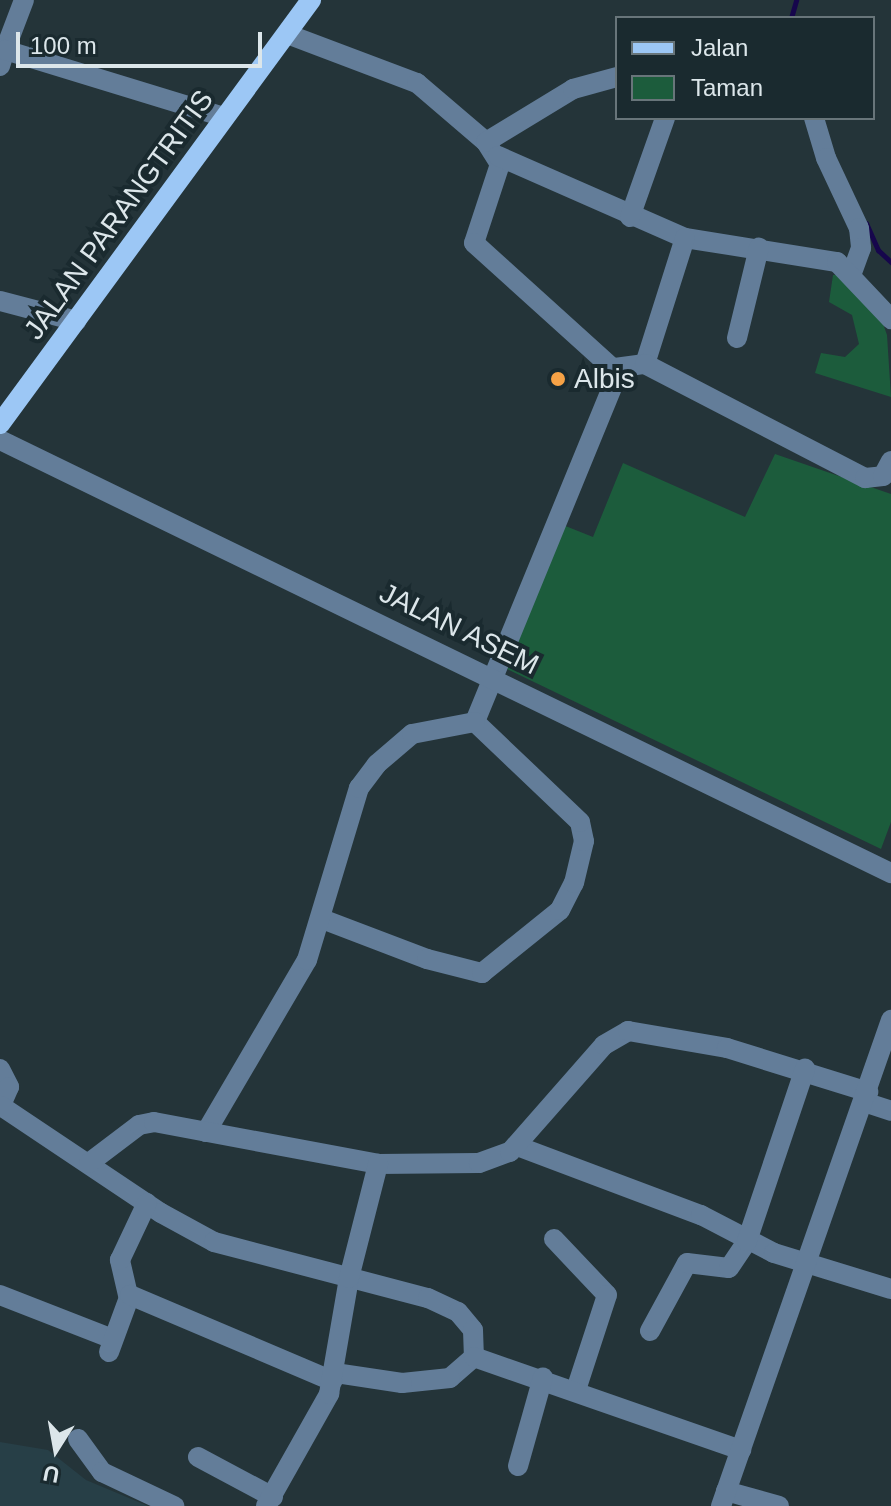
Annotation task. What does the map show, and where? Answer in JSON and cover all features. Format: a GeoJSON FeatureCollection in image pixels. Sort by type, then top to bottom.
{"type":"FeatureCollection","features":[{"type":"Feature","properties":{"kind":"main road","name":"JALAN PARANGTRITIS"},"geometry":{"type":"LineString","coordinates":[[0,424],[311,0]]}},
{"type":"Feature","properties":{"kind":"street"},"geometry":{"type":"LineString","coordinates":[[24,0],[2,55],[224,117]]}},
{"type":"Feature","properties":{"kind":"street"},"geometry":{"type":"LineString","coordinates":[[287,34],[417,83],[492,149],[630,217],[685,238],[829,259],[852,273],[891,319]]}},
{"type":"Feature","properties":{"kind":"street"},"geometry":{"type":"LineString","coordinates":[[492,149],[573,89],[615,78]]}},
{"type":"Feature","properties":{"kind":"street"},"geometry":{"type":"LineString","coordinates":[[630,217],[664,120]]}},
{"type":"Feature","properties":{"kind":"street"},"geometry":{"type":"LineString","coordinates":[[815,120],[826,158],[859,228],[861,248],[852,273]]}},
{"type":"Feature","properties":{"kind":"street"},"geometry":{"type":"LineString","coordinates":[[475,722],[491,676],[618,378],[615,368],[474,243],[499,172],[492,149]]}},
{"type":"Feature","properties":{"kind":"street"},"geometry":{"type":"LineString","coordinates":[[645,364],[685,238]]}},
{"type":"Feature","properties":{"kind":"street"},"geometry":{"type":"LineString","coordinates":[[737,338],[759,248]]}},
{"type":"Feature","properties":{"kind":"street"},"geometry":{"type":"LineString","coordinates":[[0,301],[76,321]]}},
{"type":"Feature","properties":{"kind":"street"},"geometry":{"type":"LineString","coordinates":[[615,368],[645,364],[855,475],[877,478],[891,461]]}},
{"type":"Feature","properties":{"kind":"street","name":"JALAN ASEM"},"geometry":{"type":"LineString","coordinates":[[0,440],[891,873]]}},
{"type":"Feature","properties":{"kind":"street"},"geometry":{"type":"LineString","coordinates":[[322,919],[427,959],[482,973],[560,910],[570,893],[584,841],[580,822],[475,722]]}},
{"type":"Feature","properties":{"kind":"street"},"geometry":{"type":"LineString","coordinates":[[206,1132],[289,996],[322,919],[352,805],[367,776],[412,734],[475,722]]}},
{"type":"Feature","properties":{"kind":"street"},"geometry":{"type":"LineString","coordinates":[[779,1506],[724,1498],[891,1020]]}},
{"type":"Feature","properties":{"kind":"street"},"geometry":{"type":"LineString","coordinates":[[89,1163],[147,1122],[378,1164],[479,1163],[517,1146],[604,1045],[628,1031],[670,1035],[805,1069],[891,1111]]}},
{"type":"Feature","properties":{"kind":"street"},"geometry":{"type":"LineString","coordinates":[[0,1069],[9,1087],[0,1106],[147,1203],[214,1242],[428,1298],[458,1312],[473,1330],[474,1357],[459,1373],[437,1382],[334,1377],[128,1295]]}},
{"type":"Feature","properties":{"kind":"street"},"geometry":{"type":"LineString","coordinates":[[650,1331],[687,1263],[729,1268],[747,1241],[805,1069]]}},
{"type":"Feature","properties":{"kind":"street"},"geometry":{"type":"LineString","coordinates":[[517,1146],[701,1215],[747,1241],[891,1289]]}},
{"type":"Feature","properties":{"kind":"street"},"geometry":{"type":"LineString","coordinates":[[198,1457],[269,1501],[323,1409],[334,1377],[349,1278],[378,1164]]}},
{"type":"Feature","properties":{"kind":"street"},"geometry":{"type":"LineString","coordinates":[[0,1295],[111,1345],[128,1295],[120,1260],[147,1203]]}},
{"type":"Feature","properties":{"kind":"street"},"geometry":{"type":"LineString","coordinates":[[554,1239],[607,1295],[576,1390]]}},
{"type":"Feature","properties":{"kind":"street"},"geometry":{"type":"LineString","coordinates":[[474,1357],[543,1377],[741,1450]]}},
{"type":"Feature","properties":{"kind":"street"},"geometry":{"type":"LineString","coordinates":[[518,1466],[543,1377]]}},
{"type":"Feature","properties":{"kind":"street"},"geometry":{"type":"LineString","coordinates":[[78,1439],[102,1472],[174,1506]]}},
{"type":"Feature","properties":{"kind":"shaded area"},"geometry":{"type":"Polygon","coordinates":[[[0,1442],[48,1450],[86,1480],[148,1506],[0,1506],[0,1442]]]}},
{"type":"Feature","properties":{"kind":"green space"},"geometry":{"type":"Polygon","coordinates":[[[833,275],[843,275],[879,312],[887,335],[891,397],[815,373],[821,353],[845,357],[859,344],[852,315],[829,302],[833,275]]]}},
{"type":"Feature","properties":{"kind":"green space"},"geometry":{"type":"Polygon","coordinates":[[[775,454],[891,494],[891,822],[881,849],[507,669],[563,525],[593,537],[623,463],[745,517],[775,454]]]}},
{"type":"Feature","properties":{"kind":"waterway"},"geometry":{"type":"LineString","coordinates":[[792,16],[796,0]]}},
{"type":"Feature","properties":{"kind":"waterway"},"geometry":{"type":"LineString","coordinates":[[866,223],[878,250],[891,262]]}},
{"type":"Feature","properties":{"kind":"place","name":"Albis"},"geometry":{"type":"Point","coordinates":[558,379]}}]}
